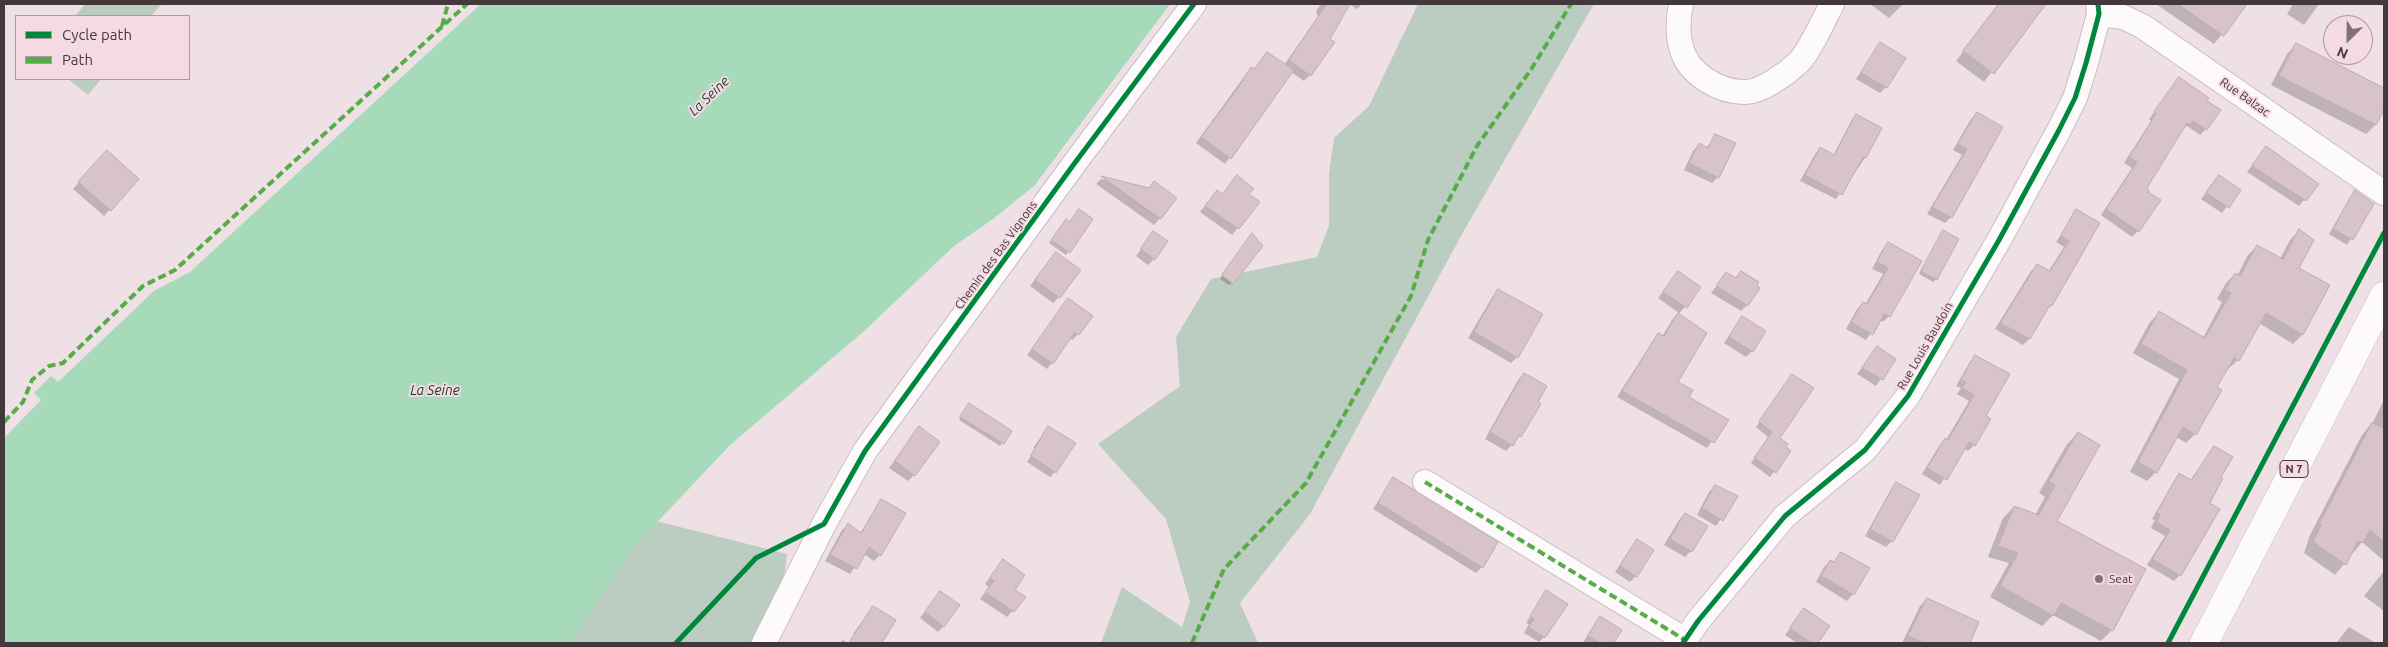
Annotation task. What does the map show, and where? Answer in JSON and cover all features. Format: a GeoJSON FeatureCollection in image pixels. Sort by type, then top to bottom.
{"type":"FeatureCollection","features":[{"type":"Feature","properties":{"kind":"main road","name":"N 7"},"geometry":{"type":"LineString","coordinates":[[2204,643],[2384,296]]}},
{"type":"Feature","properties":{"kind":"street","name":"Chemin des Bas Vignons"},"geometry":{"type":"LineString","coordinates":[[764,643],[824,524],[865,451],[1074,164],[1194,4]]}},
{"type":"Feature","properties":{"kind":"street"},"geometry":{"type":"LineString","coordinates":[[1680,4],[1678,16],[1682,50],[1694,71],[1718,86],[1745,92],[1769,84],[1799,62],[1832,4]]}},
{"type":"Feature","properties":{"kind":"street","name":"Rue Balzac"},"geometry":{"type":"LineString","coordinates":[[2099,9],[2142,26],[2384,193]]}},
{"type":"Feature","properties":{"kind":"street","name":"Rue Louis Baudoin"},"geometry":{"type":"LineString","coordinates":[[1684,642],[1785,516],[1865,450],[1908,396],[1999,240],[2075,98],[2099,9]]}},
{"type":"Feature","properties":{"kind":"street"},"geometry":{"type":"LineString","coordinates":[[1425,482],[1684,642]]}},
{"type":"Feature","properties":{"kind":"shaded area"},"geometry":{"type":"Polygon","coordinates":[[[85,4],[161,5],[152,15],[76,15],[85,4]]]}},
{"type":"Feature","properties":{"kind":"shaded area"},"geometry":{"type":"Polygon","coordinates":[[[1418,4],[1594,4],[1461,236],[1310,514],[1240,603],[1258,643],[1101,643],[1122,587],[1182,627],[1190,602],[1166,519],[1098,444],[1180,386],[1176,337],[1211,279],[1317,257],[1329,225],[1329,174],[1334,138],[1369,106],[1418,4]]]}},
{"type":"Feature","properties":{"kind":"shaded area"},"geometry":{"type":"Polygon","coordinates":[[[69,80],[100,80],[88,95],[69,80]]]}},
{"type":"Feature","properties":{"kind":"shaded area"},"geometry":{"type":"Polygon","coordinates":[[[656,521],[787,554],[780,607],[757,643],[568,643],[632,549],[656,521]]]}},
{"type":"Feature","properties":{"kind":"water","name":"La Seine"},"geometry":{"type":"Polygon","coordinates":[[[481,4],[1170,4],[1035,185],[993,219],[954,246],[863,332],[730,445],[632,549],[569,643],[4,643],[4,438],[41,400],[34,393],[51,376],[58,382],[154,291],[190,272],[481,4]]]}},
{"type":"Feature","properties":{"kind":"building"},"geometry":{"type":"Polygon","coordinates":[[[1327,4],[1350,4],[1330,39],[1335,42],[1311,76],[1289,60],[1327,4]]]}},
{"type":"Feature","properties":{"kind":"building"},"geometry":{"type":"Polygon","coordinates":[[[1999,4],[2046,4],[1994,74],[1963,51],[1999,4]]]}},
{"type":"Feature","properties":{"kind":"building"},"geometry":{"type":"Polygon","coordinates":[[[2178,4],[2247,4],[2224,36],[2178,4]]]}},
{"type":"Feature","properties":{"kind":"building"},"geometry":{"type":"Polygon","coordinates":[[[1880,42],[1906,58],[1887,88],[1861,73],[1880,42]]]}},
{"type":"Feature","properties":{"kind":"building"},"geometry":{"type":"Polygon","coordinates":[[[2296,43],[2323,57],[2323,65],[2339,65],[2384,88],[2384,110],[2376,125],[2279,76],[2296,43]]]}},
{"type":"Feature","properties":{"kind":"building"},"geometry":{"type":"Polygon","coordinates":[[[1267,52],[1294,70],[1231,159],[1201,137],[1251,67],[1254,69],[1267,52]]]}},
{"type":"Feature","properties":{"kind":"building"},"geometry":{"type":"Polygon","coordinates":[[[2179,77],[2209,98],[2207,101],[2221,110],[2207,130],[2193,121],[2190,125],[2187,123],[2147,188],[2148,192],[2161,200],[2139,232],[2106,209],[2137,162],[2129,157],[2156,114],[2154,112],[2179,77]]]}},
{"type":"Feature","properties":{"kind":"building"},"geometry":{"type":"Polygon","coordinates":[[[1977,112],[2003,127],[1952,218],[1932,207],[1967,149],[1958,144],[1977,112]]]}},
{"type":"Feature","properties":{"kind":"building"},"geometry":{"type":"Polygon","coordinates":[[[1856,114],[1882,128],[1866,158],[1863,157],[1842,195],[1805,175],[1820,147],[1834,155],[1856,114]]]}},
{"type":"Feature","properties":{"kind":"building"},"geometry":{"type":"Polygon","coordinates":[[[1715,134],[1736,143],[1719,178],[1689,163],[1699,143],[1708,148],[1715,134]]]}},
{"type":"Feature","properties":{"kind":"building"},"geometry":{"type":"Polygon","coordinates":[[[2266,146],[2319,184],[2306,201],[2252,166],[2266,146]]]}},
{"type":"Feature","properties":{"kind":"building"},"geometry":{"type":"Polygon","coordinates":[[[107,150],[139,179],[111,211],[78,182],[107,150]]]}},
{"type":"Feature","properties":{"kind":"building"},"geometry":{"type":"Polygon","coordinates":[[[1237,175],[1254,189],[1249,194],[1260,202],[1239,229],[1205,206],[1217,190],[1222,194],[1237,175]]]}},
{"type":"Feature","properties":{"kind":"building"},"geometry":{"type":"Polygon","coordinates":[[[2219,175],[2241,190],[2229,208],[2206,193],[2219,175]]]}},
{"type":"Feature","properties":{"kind":"building"},"geometry":{"type":"Polygon","coordinates":[[[1101,176],[1149,188],[1154,181],[1177,198],[1161,219],[1101,176]]]}},
{"type":"Feature","properties":{"kind":"building"},"geometry":{"type":"Polygon","coordinates":[[[2355,190],[2374,204],[2353,240],[2333,229],[2355,190]]]}},
{"type":"Feature","properties":{"kind":"building"},"geometry":{"type":"Polygon","coordinates":[[[1079,209],[1093,219],[1070,253],[1051,240],[1066,219],[1069,222],[1079,209]]]}},
{"type":"Feature","properties":{"kind":"building"},"geometry":{"type":"Polygon","coordinates":[[[2076,209],[2100,223],[2052,306],[2050,305],[2030,339],[2000,323],[2037,264],[2050,271],[2069,241],[2061,236],[2076,209]]]}},
{"type":"Feature","properties":{"kind":"building"},"geometry":{"type":"Polygon","coordinates":[[[2299,229],[2314,240],[2299,268],[2330,285],[2303,335],[2266,313],[2239,361],[2234,358],[2217,387],[2222,390],[2196,435],[2183,427],[2157,473],[2138,462],[2187,370],[2141,344],[2159,311],[2205,338],[2231,293],[2225,290],[2235,273],[2240,276],[2257,245],[2283,259],[2299,229]]]}},
{"type":"Feature","properties":{"kind":"building"},"geometry":{"type":"Polygon","coordinates":[[[1943,230],[1959,239],[1937,280],[1921,271],[1943,230]]]}},
{"type":"Feature","properties":{"kind":"building"},"geometry":{"type":"Polygon","coordinates":[[[1153,231],[1168,241],[1155,260],[1141,249],[1153,231]]]}},
{"type":"Feature","properties":{"kind":"building"},"geometry":{"type":"Polygon","coordinates":[[[1252,233],[1263,246],[1233,284],[1222,275],[1252,233]]]}},
{"type":"Feature","properties":{"kind":"building"},"geometry":{"type":"Polygon","coordinates":[[[1888,242],[1922,261],[1890,317],[1884,314],[1873,335],[1851,322],[1863,302],[1867,304],[1888,268],[1877,262],[1888,242]]]}},
{"type":"Feature","properties":{"kind":"building"},"geometry":{"type":"Polygon","coordinates":[[[1056,252],[1081,270],[1060,298],[1035,280],[1056,252]]]}},
{"type":"Feature","properties":{"kind":"building"},"geometry":{"type":"Polygon","coordinates":[[[1678,271],[1701,287],[1687,308],[1663,292],[1678,271]]]}},
{"type":"Feature","properties":{"kind":"building"},"geometry":{"type":"Polygon","coordinates":[[[1741,271],[1759,282],[1757,285],[1760,288],[1748,306],[1716,286],[1726,272],[1736,278],[1741,271]]]}},
{"type":"Feature","properties":{"kind":"building"},"geometry":{"type":"Polygon","coordinates":[[[1498,289],[1543,314],[1518,358],[1474,332],[1498,289]]]}},
{"type":"Feature","properties":{"kind":"building"},"geometry":{"type":"Polygon","coordinates":[[[1068,298],[1093,316],[1079,335],[1075,332],[1053,364],[1032,349],[1068,298]]]}},
{"type":"Feature","properties":{"kind":"building"},"geometry":{"type":"Polygon","coordinates":[[[1678,313],[1707,333],[1678,382],[1693,390],[1689,397],[1729,420],[1714,443],[1622,391],[1658,333],[1664,336],[1678,313]]]}},
{"type":"Feature","properties":{"kind":"building"},"geometry":{"type":"Polygon","coordinates":[[[1742,316],[1766,331],[1753,352],[1729,337],[1742,316]]]}},
{"type":"Feature","properties":{"kind":"building"},"geometry":{"type":"Polygon","coordinates":[[[1877,346],[1896,359],[1883,380],[1862,368],[1877,346]]]}},
{"type":"Feature","properties":{"kind":"building"},"geometry":{"type":"Polygon","coordinates":[[[1975,355],[2010,374],[1986,416],[1991,419],[1975,446],[1969,442],[1947,480],[1927,468],[1945,438],[1948,440],[1974,395],[1962,388],[1966,382],[1961,380],[1975,355]]]}},
{"type":"Feature","properties":{"kind":"building"},"geometry":{"type":"Polygon","coordinates":[[[1524,373],[1547,386],[1538,402],[1541,404],[1521,437],[1519,435],[1513,446],[1490,432],[1524,373]]]}},
{"type":"Feature","properties":{"kind":"building"},"geometry":{"type":"Polygon","coordinates":[[[1792,374],[1814,388],[1780,438],[1788,444],[1786,447],[1791,451],[1776,473],[1754,458],[1772,432],[1759,422],[1792,374]]]}},
{"type":"Feature","properties":{"kind":"building"},"geometry":{"type":"Polygon","coordinates":[[[969,403],[1012,431],[1004,444],[960,417],[969,403]]]}},
{"type":"Feature","properties":{"kind":"building"},"geometry":{"type":"Polygon","coordinates":[[[2372,423],[2384,428],[2384,542],[2370,530],[2363,543],[2358,541],[2346,565],[2313,542],[2321,525],[2319,525],[2372,423]]]}},
{"type":"Feature","properties":{"kind":"building"},"geometry":{"type":"Polygon","coordinates":[[[919,426],[940,442],[915,476],[895,461],[919,426]]]}},
{"type":"Feature","properties":{"kind":"building"},"geometry":{"type":"Polygon","coordinates":[[[1048,426],[1076,443],[1056,473],[1031,456],[1048,426]]]}},
{"type":"Feature","properties":{"kind":"building"},"geometry":{"type":"Polygon","coordinates":[[[2078,432],[2100,445],[2057,521],[2146,569],[2113,631],[2061,603],[2054,616],[2000,586],[2018,553],[1998,546],[2014,506],[2039,515],[2055,485],[2049,482],[2078,432]]]}},
{"type":"Feature","properties":{"kind":"building"},"geometry":{"type":"Polygon","coordinates":[[[2214,446],[2233,457],[2221,477],[2223,478],[2210,503],[2220,509],[2181,576],[2152,559],[2170,530],[2156,522],[2160,514],[2156,513],[2179,473],[2191,480],[2214,446]]]}},
{"type":"Feature","properties":{"kind":"building"},"geometry":{"type":"Polygon","coordinates":[[[1393,477],[1498,542],[1483,568],[1378,503],[1393,477]]]}},
{"type":"Feature","properties":{"kind":"building"},"geometry":{"type":"Polygon","coordinates":[[[1896,482],[1920,495],[1893,542],[1870,529],[1896,482]]]}},
{"type":"Feature","properties":{"kind":"building"},"geometry":{"type":"Polygon","coordinates":[[[1715,485],[1738,496],[1723,521],[1702,508],[1715,485]]]}},
{"type":"Feature","properties":{"kind":"building"},"geometry":{"type":"Polygon","coordinates":[[[881,499],[906,513],[881,556],[869,547],[857,569],[830,555],[848,523],[861,533],[881,499]]]}},
{"type":"Feature","properties":{"kind":"building"},"geometry":{"type":"Polygon","coordinates":[[[1685,513],[1708,526],[1692,552],[1670,539],[1685,513]]]}},
{"type":"Feature","properties":{"kind":"building"},"geometry":{"type":"Polygon","coordinates":[[[1637,539],[1654,550],[1637,577],[1620,566],[1637,539]]]}},
{"type":"Feature","properties":{"kind":"building"},"geometry":{"type":"Polygon","coordinates":[[[1841,552],[1870,568],[1854,595],[1821,576],[1830,560],[1834,562],[1841,552]]]}},
{"type":"Feature","properties":{"kind":"building"},"geometry":{"type":"Polygon","coordinates":[[[1003,559],[1025,575],[1015,590],[1026,597],[1014,612],[985,592],[994,581],[990,578],[1003,559]]]}},
{"type":"Feature","properties":{"kind":"building"},"geometry":{"type":"Polygon","coordinates":[[[1546,590],[1568,604],[1545,638],[1528,627],[1534,619],[1530,617],[1546,590]]]}},
{"type":"Feature","properties":{"kind":"building"},"geometry":{"type":"Polygon","coordinates":[[[940,591],[960,605],[944,627],[925,612],[940,591]]]}},
{"type":"Feature","properties":{"kind":"building"},"geometry":{"type":"Polygon","coordinates":[[[1927,598],[1979,622],[1970,643],[1924,643],[1908,636],[1927,598]]]}},
{"type":"Feature","properties":{"kind":"building"},"geometry":{"type":"Polygon","coordinates":[[[873,606],[896,620],[882,643],[849,643],[873,606]]]}},
{"type":"Feature","properties":{"kind":"building"},"geometry":{"type":"Polygon","coordinates":[[[1804,608],[1830,626],[1818,643],[1811,643],[1790,628],[1804,608]]]}},
{"type":"Feature","properties":{"kind":"building"},"geometry":{"type":"Polygon","coordinates":[[[1600,616],[1622,630],[1614,643],[1600,643],[1588,636],[1600,616]]]}},
{"type":"Feature","properties":{"kind":"marked path"},"geometry":{"type":"LineString","coordinates":[[442,26],[448,4]]}},
{"type":"Feature","properties":{"kind":"marked path"},"geometry":{"type":"LineString","coordinates":[[4,422],[23,402],[32,380],[49,366],[63,363],[143,286],[175,270],[467,4]]}},
{"type":"Feature","properties":{"kind":"marked path"},"geometry":{"type":"LineString","coordinates":[[1192,643],[1224,569],[1306,483],[1411,296],[1428,240],[1477,146],[1532,68],[1571,4]]}},
{"type":"Feature","properties":{"kind":"marked path"},"geometry":{"type":"LineString","coordinates":[[1425,482],[1685,640]]}},
{"type":"Feature","properties":{"kind":"cycle path"},"geometry":{"type":"LineString","coordinates":[[676,643],[756,558],[824,524],[865,451],[1074,164],[1194,4]]}},
{"type":"Feature","properties":{"kind":"cycle path"},"geometry":{"type":"LineString","coordinates":[[1683,643],[1698,621],[1785,516],[1865,450],[1908,396],[1999,240],[2075,98],[2099,14],[2098,4]]}},
{"type":"Feature","properties":{"kind":"cycle path"},"geometry":{"type":"LineString","coordinates":[[2168,643],[2384,233]]}},
{"type":"Feature","properties":{"kind":"place","name":"Seat"},"geometry":{"type":"Point","coordinates":[2099,579]}}]}
